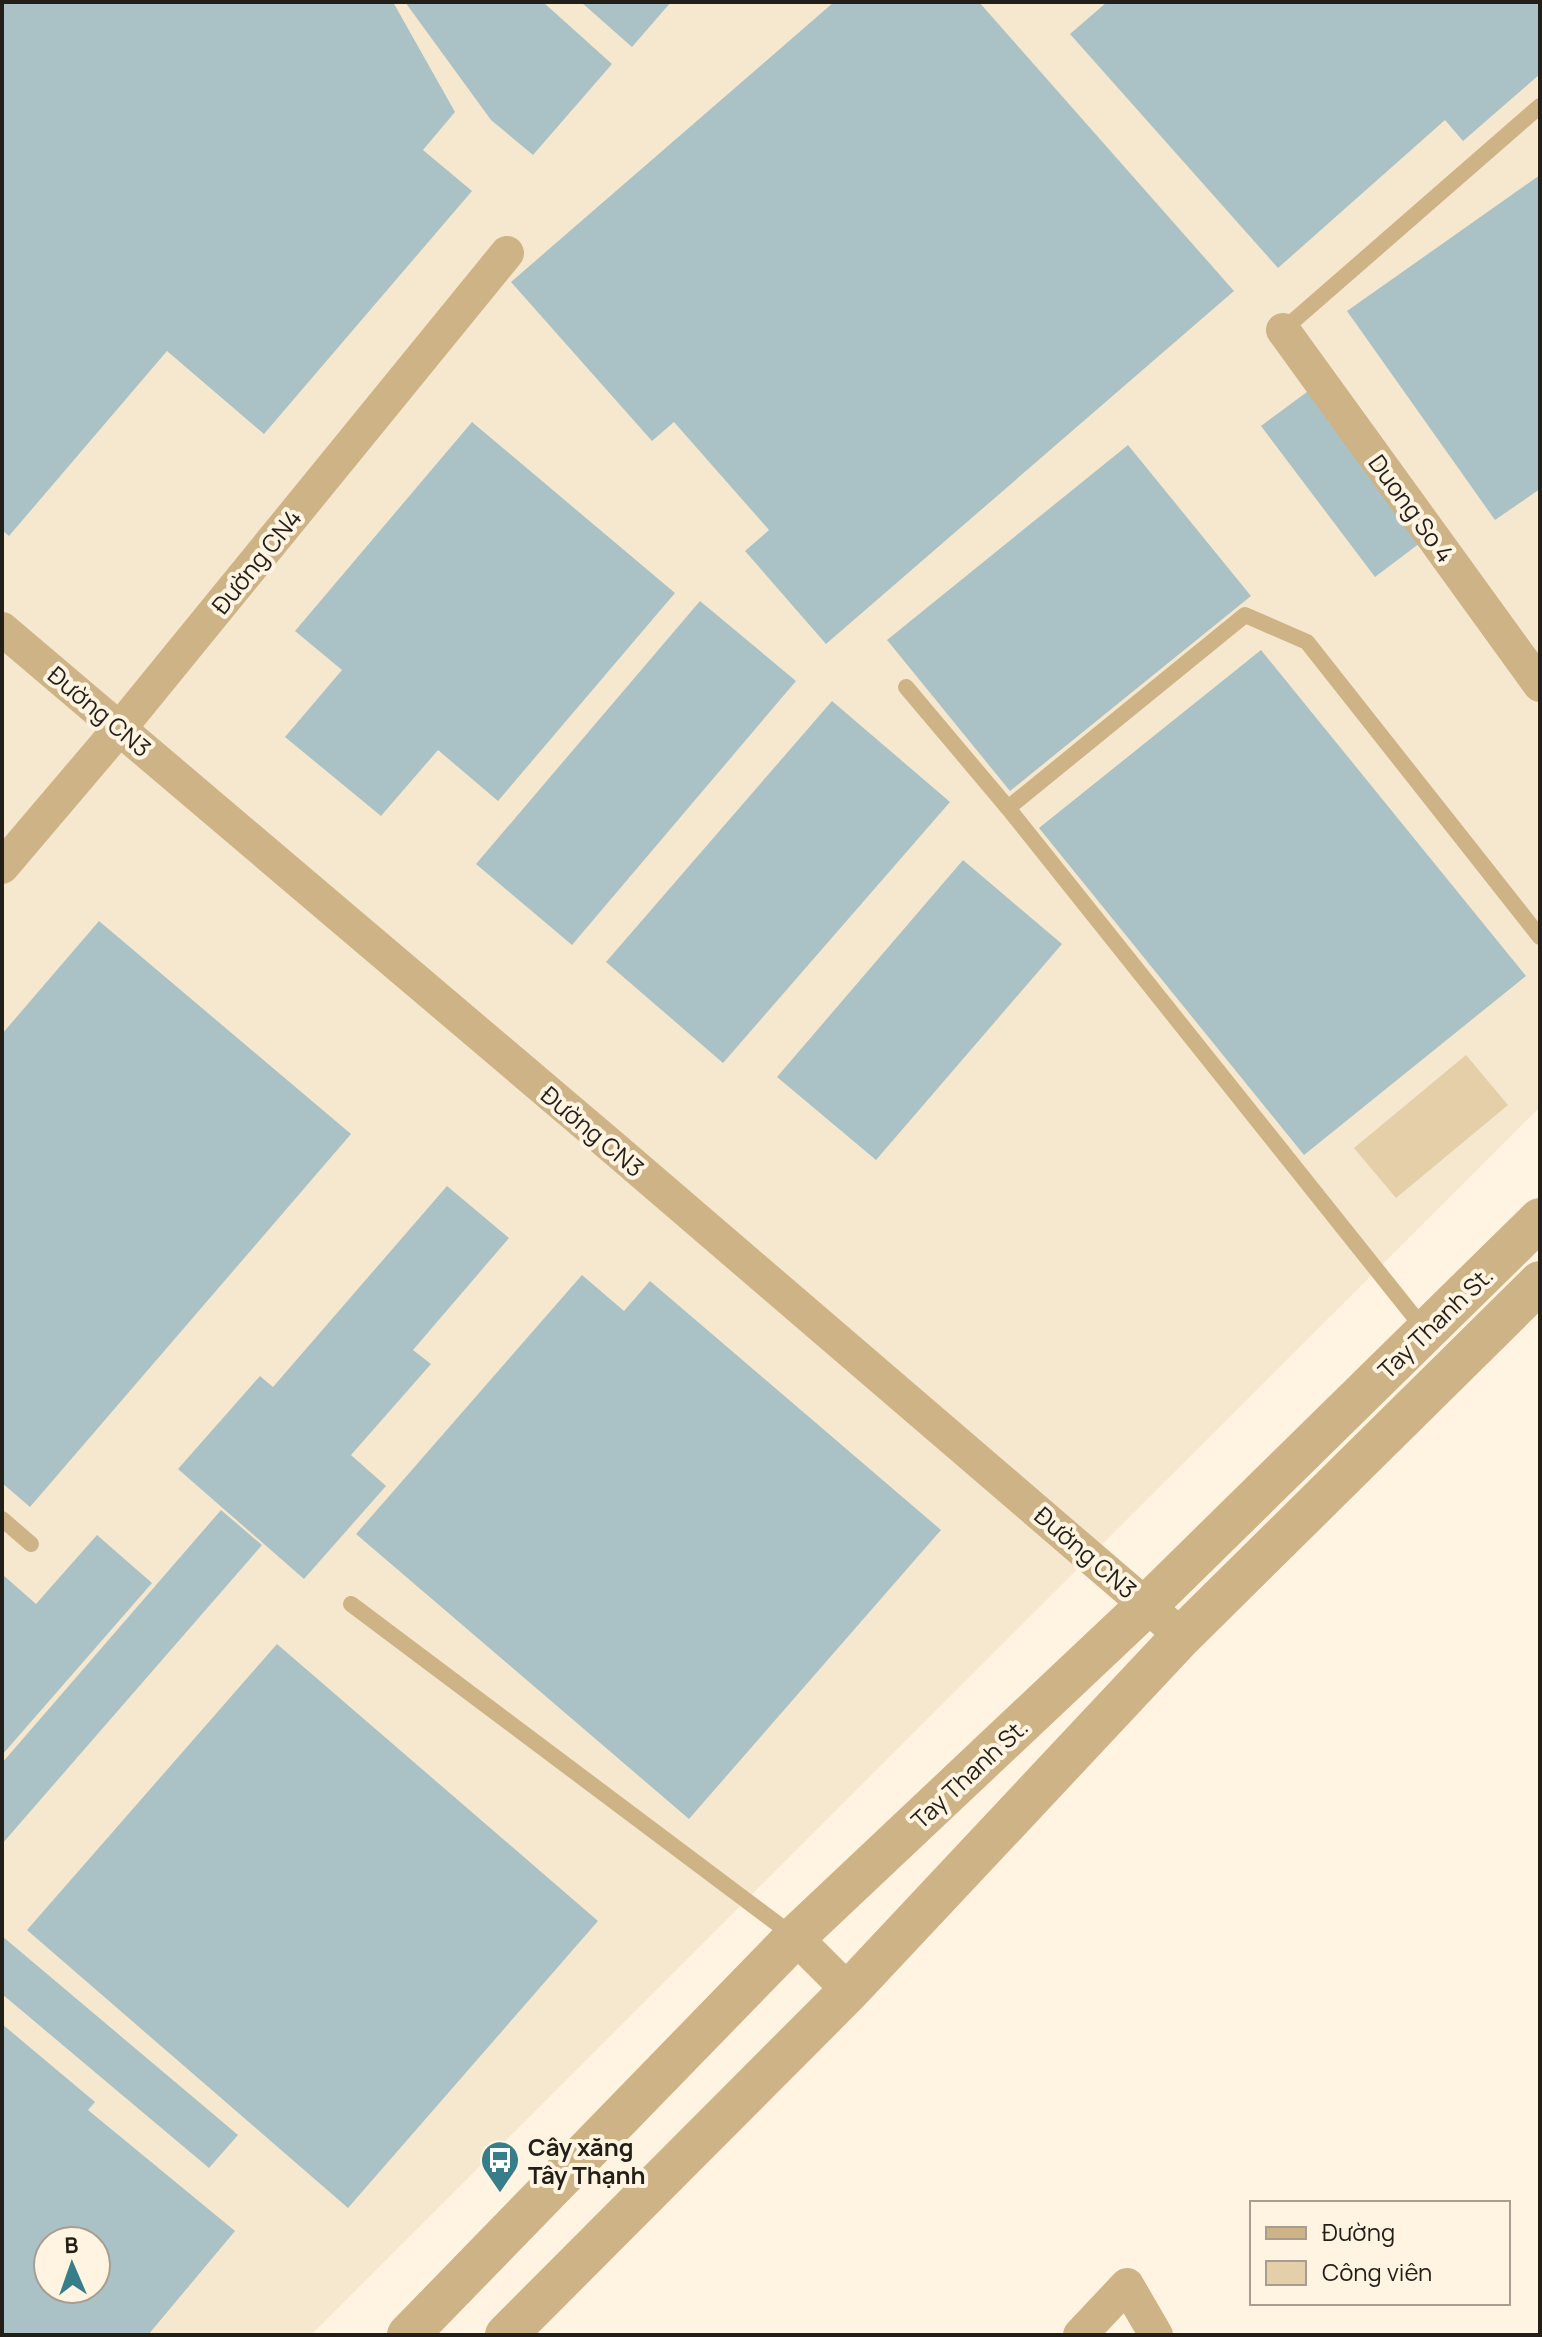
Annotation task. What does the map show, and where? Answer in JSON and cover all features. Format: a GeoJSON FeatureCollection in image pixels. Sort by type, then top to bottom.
{"type":"FeatureCollection","features":[{"type":"Feature","properties":{"kind":"street","name":"Đường CN4"},"geometry":{"type":"LineString","coordinates":[[2,867],[120,728],[507,253]]}},
{"type":"Feature","properties":{"kind":"street","name":"Duong So 4"},"geometry":{"type":"LineString","coordinates":[[1283,330],[1540,685]]}},
{"type":"Feature","properties":{"kind":"street","name":"Đường CN3"},"geometry":{"type":"LineString","coordinates":[[2,629],[1182,1636]]}},
{"type":"Feature","properties":{"kind":"street","name":"Tay Thanh St."},"geometry":{"type":"LineString","coordinates":[[408,2335],[795,1937],[1147,1605],[1540,1219]]}},
{"type":"Feature","properties":{"kind":"street","name":"Tay Thanh St."},"geometry":{"type":"LineString","coordinates":[[506,2335],[849,1991],[1182,1636],[1540,1282]]}},
{"type":"Feature","properties":{"kind":"street"},"geometry":{"type":"LineString","coordinates":[[795,1937],[849,1991]]}},
{"type":"Feature","properties":{"kind":"street"},"geometry":{"type":"LineString","coordinates":[[1080,2335],[1127,2285],[1156,2335]]}},
{"type":"Feature","properties":{"kind":"lane"},"geometry":{"type":"LineString","coordinates":[[1283,330],[1540,106]]}},
{"type":"Feature","properties":{"kind":"lane"},"geometry":{"type":"LineString","coordinates":[[1008,808],[1245,615],[1307,642],[1540,937]]}},
{"type":"Feature","properties":{"kind":"lane"},"geometry":{"type":"LineString","coordinates":[[906,687],[1008,808],[1425,1330]]}},
{"type":"Feature","properties":{"kind":"lane"},"geometry":{"type":"LineString","coordinates":[[2,1519],[31,1544]]}},
{"type":"Feature","properties":{"kind":"lane"},"geometry":{"type":"LineString","coordinates":[[351,1604],[795,1937]]}},
{"type":"Feature","properties":{"kind":"shaded area"},"geometry":{"type":"Polygon","coordinates":[[[2,2],[1540,2],[1540,1107],[311,2335],[2,2335],[2,2]]]}},
{"type":"Feature","properties":{"kind":"green space"},"geometry":{"type":"Polygon","coordinates":[[[1466,1055],[1508,1105],[1396,1198],[1354,1148],[1466,1055]]]}},
{"type":"Feature","properties":{"kind":"building"},"geometry":{"type":"Polygon","coordinates":[[[2,2],[393,2],[455,112],[423,150],[472,191],[264,434],[167,351],[9,536],[2,530],[2,2]]]}},
{"type":"Feature","properties":{"kind":"building"},"geometry":{"type":"Polygon","coordinates":[[[405,2],[543,2],[612,64],[533,155],[491,120],[405,2]]]}},
{"type":"Feature","properties":{"kind":"building"},"geometry":{"type":"Polygon","coordinates":[[[581,2],[671,2],[632,47],[581,2]]]}},
{"type":"Feature","properties":{"kind":"building"},"geometry":{"type":"Polygon","coordinates":[[[834,2],[979,2],[1234,291],[826,644],[745,551],[769,530],[674,422],[652,441],[511,282],[834,2]]]}},
{"type":"Feature","properties":{"kind":"building"},"geometry":{"type":"Polygon","coordinates":[[[1107,2],[1540,2],[1540,74],[1463,141],[1445,120],[1278,268],[1070,34],[1107,2]]]}},
{"type":"Feature","properties":{"kind":"building"},"geometry":{"type":"Polygon","coordinates":[[[1540,175],[1540,489],[1495,520],[1347,311],[1540,175]]]}},
{"type":"Feature","properties":{"kind":"building"},"geometry":{"type":"Polygon","coordinates":[[[1311,389],[1424,540],[1375,577],[1261,426],[1311,389]]]}},
{"type":"Feature","properties":{"kind":"building"},"geometry":{"type":"Polygon","coordinates":[[[472,422],[675,593],[498,801],[438,750],[381,816],[285,737],[342,670],[295,631],[472,422]]]}},
{"type":"Feature","properties":{"kind":"building"},"geometry":{"type":"Polygon","coordinates":[[[1128,445],[1251,596],[1010,791],[887,640],[1128,445]]]}},
{"type":"Feature","properties":{"kind":"building"},"geometry":{"type":"Polygon","coordinates":[[[700,601],[796,681],[572,945],[476,864],[700,601]]]}},
{"type":"Feature","properties":{"kind":"building"},"geometry":{"type":"Polygon","coordinates":[[[1261,650],[1526,976],[1304,1155],[1039,828],[1261,650]]]}},
{"type":"Feature","properties":{"kind":"building"},"geometry":{"type":"Polygon","coordinates":[[[832,701],[950,802],[723,1063],[606,962],[832,701]]]}},
{"type":"Feature","properties":{"kind":"building"},"geometry":{"type":"Polygon","coordinates":[[[963,860],[1062,944],[876,1160],[777,1077],[963,860]]]}},
{"type":"Feature","properties":{"kind":"building"},"geometry":{"type":"Polygon","coordinates":[[[99,921],[351,1134],[30,1507],[2,1483],[2,1034],[99,921]]]}},
{"type":"Feature","properties":{"kind":"building"},"geometry":{"type":"Polygon","coordinates":[[[447,1186],[509,1238],[413,1350],[431,1364],[351,1455],[386,1486],[304,1579],[178,1469],[260,1376],[273,1387],[447,1186]]]}},
{"type":"Feature","properties":{"kind":"building"},"geometry":{"type":"Polygon","coordinates":[[[582,1275],[624,1311],[650,1281],[941,1530],[689,1819],[356,1534],[582,1275]]]}},
{"type":"Feature","properties":{"kind":"building"},"geometry":{"type":"Polygon","coordinates":[[[221,1510],[262,1545],[2,1844],[2,1763],[221,1510]]]}},
{"type":"Feature","properties":{"kind":"building"},"geometry":{"type":"Polygon","coordinates":[[[97,1535],[152,1583],[2,1755],[2,1574],[36,1604],[97,1535]]]}},
{"type":"Feature","properties":{"kind":"building"},"geometry":{"type":"Polygon","coordinates":[[[277,1644],[598,1921],[348,2208],[27,1930],[277,1644]]]}},
{"type":"Feature","properties":{"kind":"building"},"geometry":{"type":"Polygon","coordinates":[[[2,1936],[238,2135],[209,2168],[2,1994],[2,1936]]]}},
{"type":"Feature","properties":{"kind":"building"},"geometry":{"type":"Polygon","coordinates":[[[2,2024],[95,2102],[88,2110],[235,2231],[148,2335],[2,2335],[2,2024]]]}},
{"type":"Feature","properties":{"kind":"place","name":"Cây xăng Tây Thạnh"},"geometry":{"type":"Point","coordinates":[500,2194]}}]}
